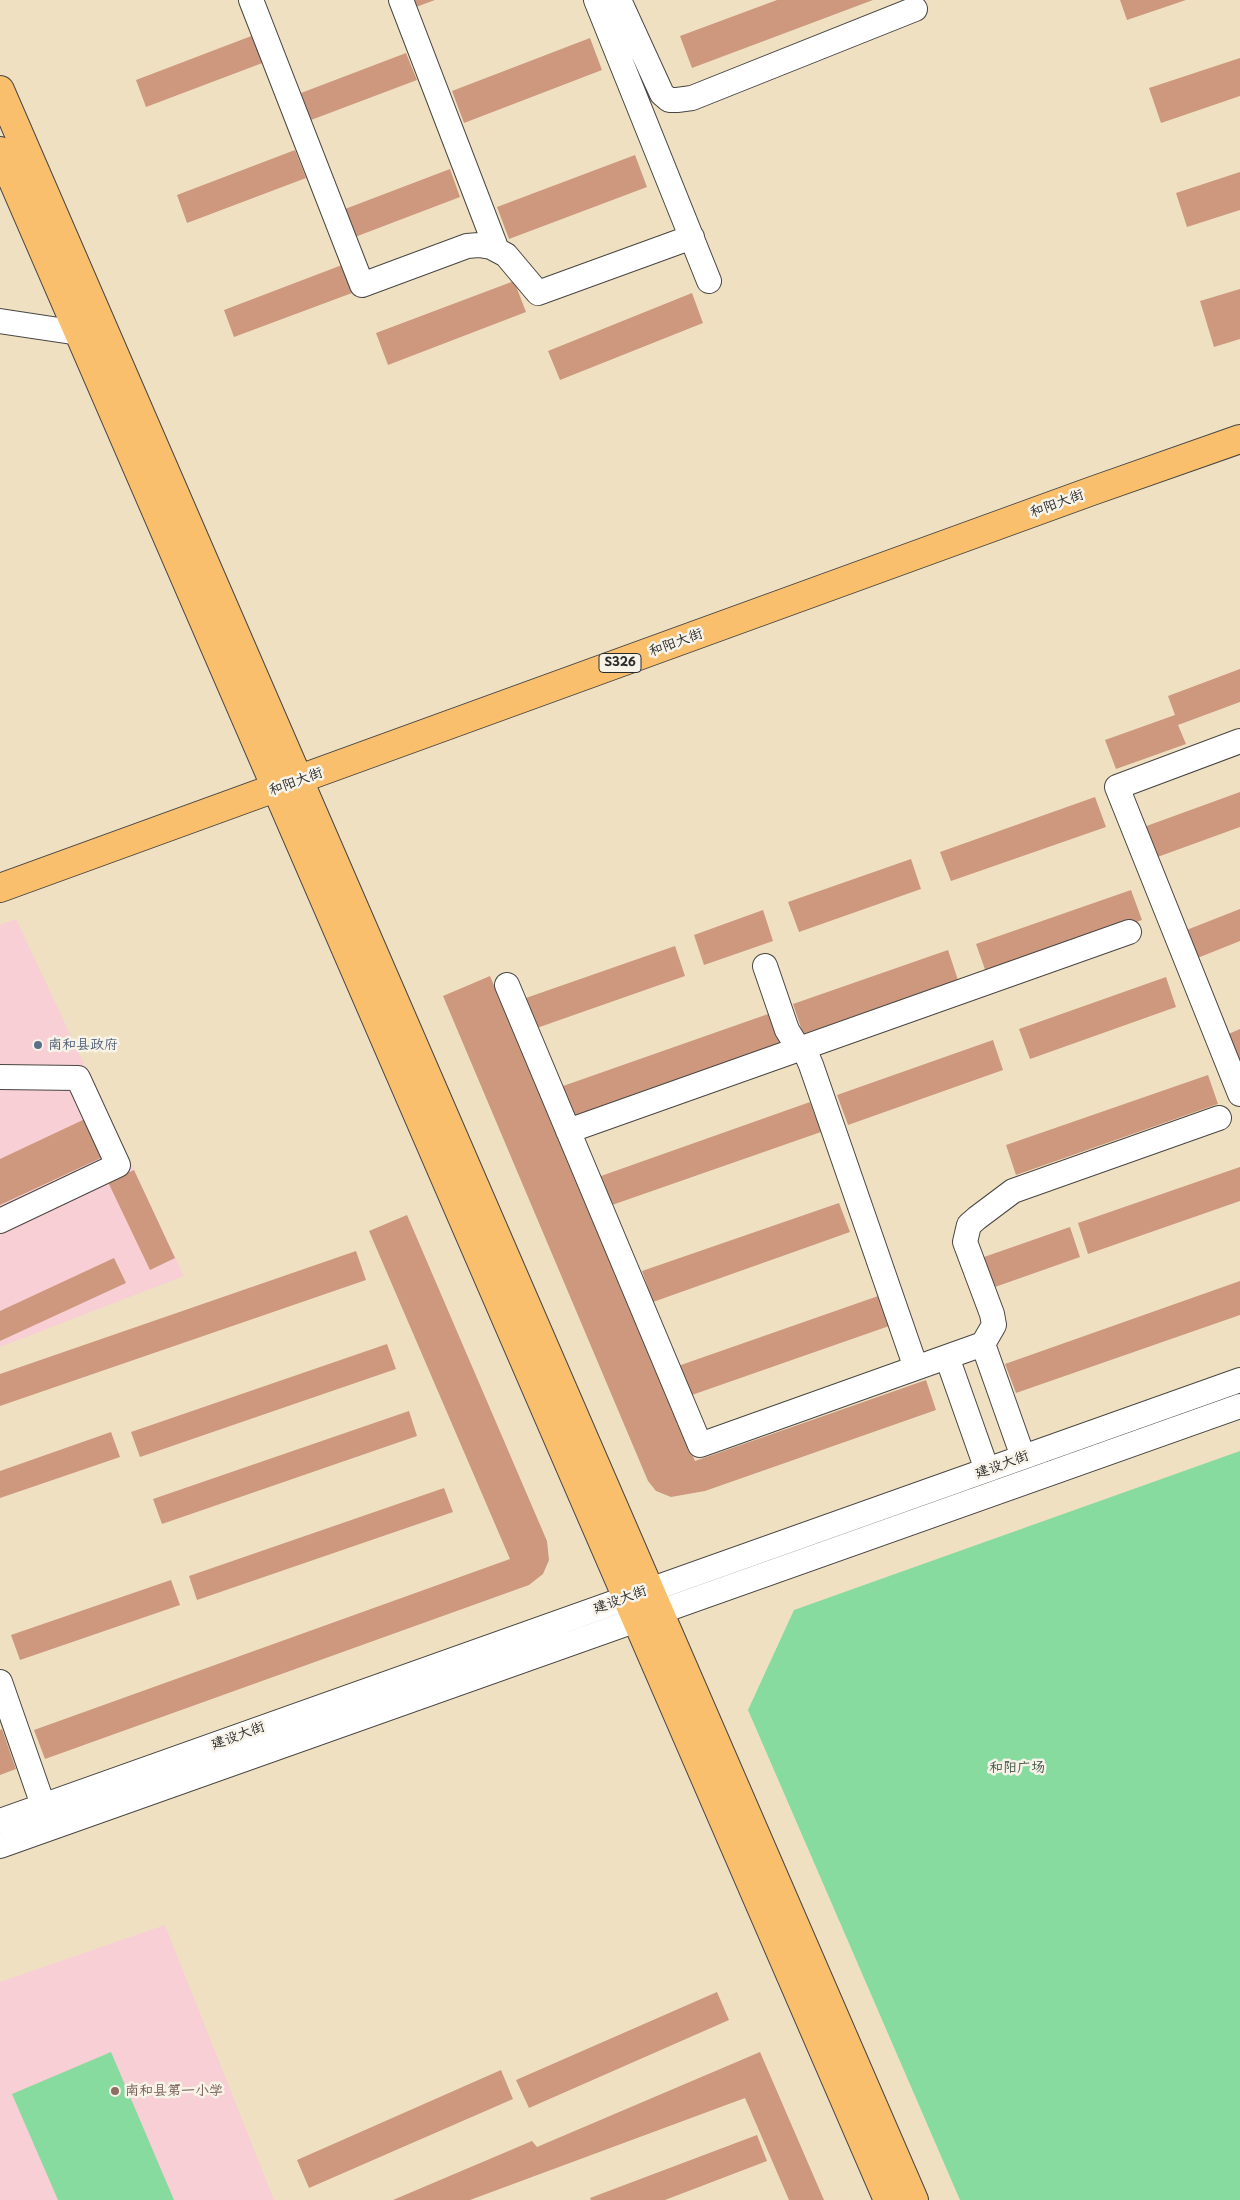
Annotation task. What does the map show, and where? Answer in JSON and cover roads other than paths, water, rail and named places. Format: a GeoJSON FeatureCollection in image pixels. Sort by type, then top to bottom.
{"type":"FeatureCollection","features":[{"type":"Feature","properties":{"kind":"main road"},"geometry":{"type":"LineString","coordinates":[[0,90],[284,778],[643,1605],[914,2200]]}},
{"type":"Feature","properties":{"kind":"main road"},"geometry":{"type":"LineString","coordinates":[[0,151],[79,333],[284,778]]}},
{"type":"Feature","properties":{"kind":"main road","name":"和阳大街"},"geometry":{"type":"LineString","coordinates":[[0,888],[284,778],[1087,476],[1240,423]]}},
{"type":"Feature","properties":{"kind":"main road","name":"和阳大街"},"geometry":{"type":"LineString","coordinates":[[0,872],[284,778],[1240,439]]}},
{"type":"Feature","properties":{"kind":"main road"},"geometry":{"type":"LineString","coordinates":[[643,1605],[888,2200]]}},
{"type":"Feature","properties":{"kind":"street"},"geometry":{"type":"LineString","coordinates":[[251,0],[362,284],[467,246],[479,244],[497,250],[513,262],[538,293],[692,237]]}},
{"type":"Feature","properties":{"kind":"street"},"geometry":{"type":"LineString","coordinates":[[401,0],[497,250]]}},
{"type":"Feature","properties":{"kind":"street"},"geometry":{"type":"LineString","coordinates":[[596,0],[709,281]]}},
{"type":"Feature","properties":{"kind":"street"},"geometry":{"type":"LineString","coordinates":[[618,0],[662,94],[668,100],[692,98],[915,9]]}},
{"type":"Feature","properties":{"kind":"street"},"geometry":{"type":"LineString","coordinates":[[0,321],[79,333]]}},
{"type":"Feature","properties":{"kind":"street"},"geometry":{"type":"LineString","coordinates":[[1240,740],[1117,787],[1240,1094]]}},
{"type":"Feature","properties":{"kind":"street"},"geometry":{"type":"LineString","coordinates":[[568,1131],[1129,932]]}},
{"type":"Feature","properties":{"kind":"street"},"geometry":{"type":"LineString","coordinates":[[765,966],[787,1030],[795,1043],[802,1048],[811,1065],[916,1368]]}},
{"type":"Feature","properties":{"kind":"street"},"geometry":{"type":"LineString","coordinates":[[507,985],[700,1445],[983,1344],[994,1324],[965,1242],[970,1226],[977,1218],[1013,1191],[1219,1118]]}},
{"type":"Feature","properties":{"kind":"street"},"geometry":{"type":"LineString","coordinates":[[0,1078],[78,1078],[118,1165],[0,1221]]}},
{"type":"Feature","properties":{"kind":"street"},"geometry":{"type":"LineString","coordinates":[[983,1344],[1023,1457]]}},
{"type":"Feature","properties":{"kind":"street"},"geometry":{"type":"LineString","coordinates":[[947,1357],[988,1470]]}},
{"type":"Feature","properties":{"kind":"street","name":"建设大街"},"geometry":{"type":"LineString","coordinates":[[0,1846],[643,1605],[988,1470],[1240,1380]]}},
{"type":"Feature","properties":{"kind":"street","name":"建设大街"},"geometry":{"type":"LineString","coordinates":[[0,1821],[43,1805],[1240,1406]]}},
{"type":"Feature","properties":{"kind":"street"},"geometry":{"type":"LineString","coordinates":[[0,1682],[43,1805]]}},
{"type":"Feature","properties":{"kind":"place","name":"南和县政府"},"geometry":{"type":"Point","coordinates":[38,1045]}},
{"type":"Feature","properties":{"kind":"place","name":"南和县第一小学"},"geometry":{"type":"Point","coordinates":[115,2091]}},
{"type":"Feature","properties":{"kind":"park label","name":"和阳广场"},"geometry":{"type":"Point","coordinates":[1017,1768]}}]}
